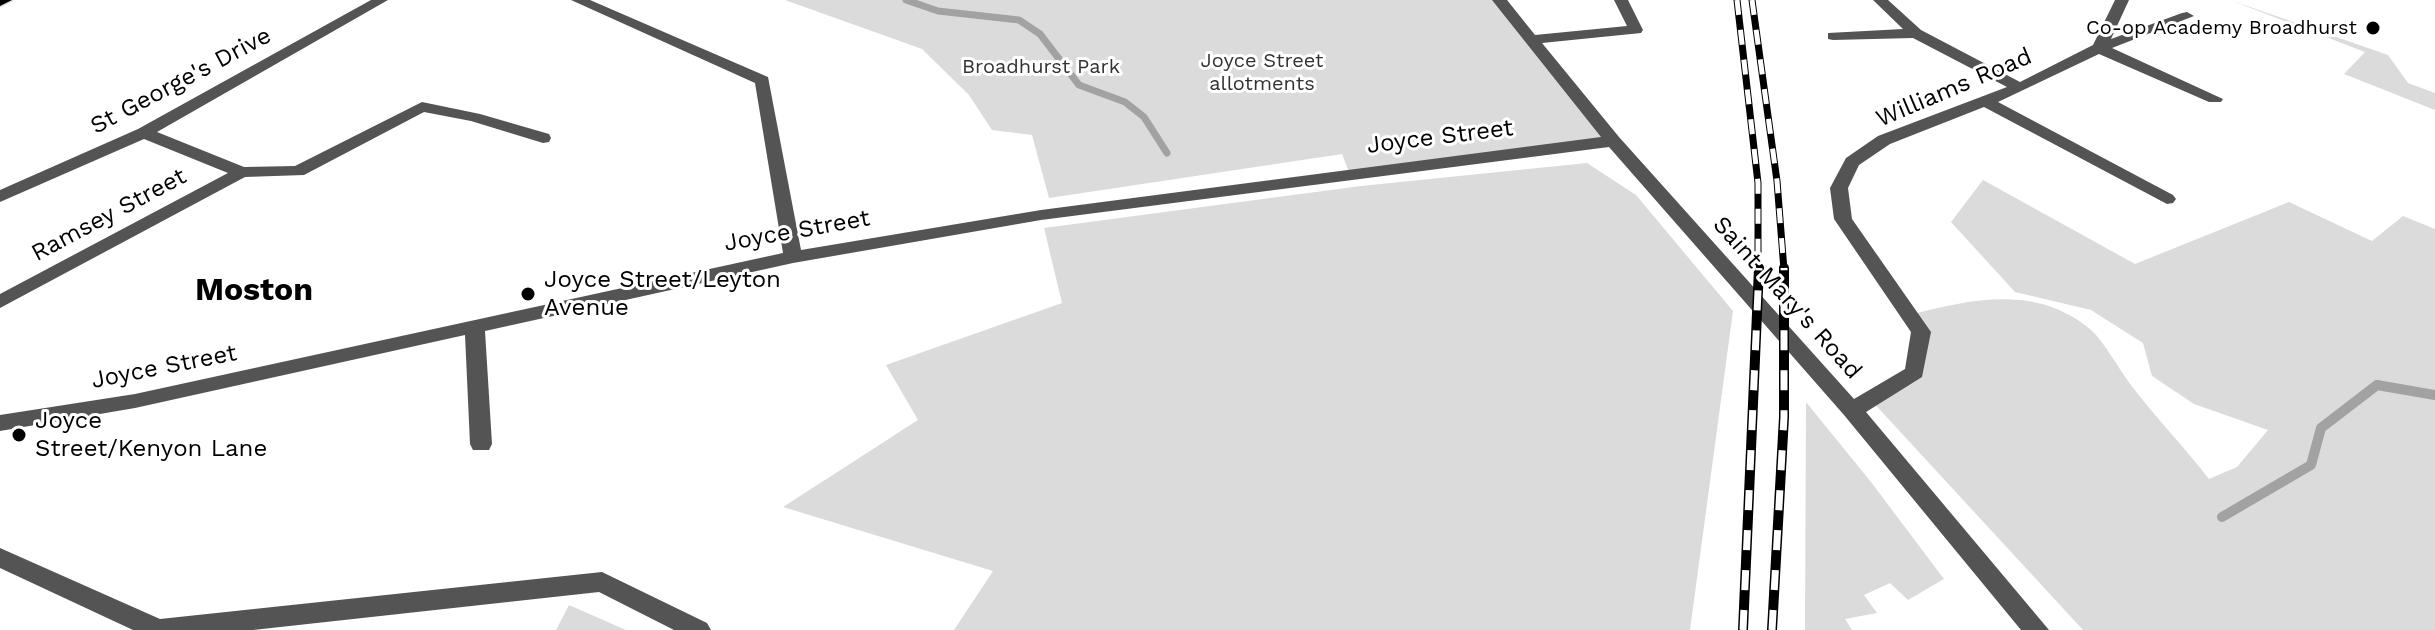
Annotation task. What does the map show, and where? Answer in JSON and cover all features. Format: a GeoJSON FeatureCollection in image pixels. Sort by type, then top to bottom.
{"type":"FeatureCollection","features":[{"type":"Feature","properties":{"kind":"street","name":"St George's Drive"},"geometry":{"type":"LineString","coordinates":[[0,197],[144,133],[381,0]]}},
{"type":"Feature","properties":{"kind":"street"},"geometry":{"type":"LineString","coordinates":[[578,0],[762,80],[793,257]]}},
{"type":"Feature","properties":{"kind":"street","name":"Saint Mary's Road"},"geometry":{"type":"LineString","coordinates":[[1499,0],[1613,141],[1852,410],[2036,630]]}},
{"type":"Feature","properties":{"kind":"street"},"geometry":{"type":"LineString","coordinates":[[1530,40],[1636,30],[1621,0]]}},
{"type":"Feature","properties":{"kind":"street"},"geometry":{"type":"LineString","coordinates":[[1880,0],[1916,33],[2020,88]]}},
{"type":"Feature","properties":{"kind":"street"},"geometry":{"type":"LineString","coordinates":[[2122,0],[2099,48],[2215,99]]}},
{"type":"Feature","properties":{"kind":"street","name":"Williams Road"},"geometry":{"type":"LineString","coordinates":[[1852,410],[1915,372],[1921,332],[1843,219],[1839,188],[1852,162],[1884,140],[2020,88],[2099,48],[2187,16]]}},
{"type":"Feature","properties":{"kind":"street"},"geometry":{"type":"LineString","coordinates":[[1833,36],[1916,33]]}},
{"type":"Feature","properties":{"kind":"street"},"geometry":{"type":"LineString","coordinates":[[1984,101],[2167,199]]}},
{"type":"Feature","properties":{"kind":"street"},"geometry":{"type":"LineString","coordinates":[[144,133],[242,172],[298,171],[422,107],[474,117],[543,138]]}},
{"type":"Feature","properties":{"kind":"street","name":"Joyce Street"},"geometry":{"type":"LineString","coordinates":[[0,423],[135,401],[793,257],[1041,215],[1613,141]]}},
{"type":"Feature","properties":{"kind":"street","name":"Ramsey Street"},"geometry":{"type":"LineString","coordinates":[[0,302],[37,279],[242,172]]}},
{"type":"Feature","properties":{"kind":"street"},"geometry":{"type":"LineString","coordinates":[[475,328],[481,444]]}},
{"type":"Feature","properties":{"kind":"street"},"geometry":{"type":"LineString","coordinates":[[3,561],[158,630],[602,582],[698,630]]}},
{"type":"Feature","properties":{"kind":"green space"},"geometry":{"type":"Polygon","coordinates":[[[785,0],[1499,0],[1613,141],[1350,175],[1342,154],[1049,198],[1032,135],[992,130],[969,95],[922,49],[785,0]]]}},
{"type":"Feature","properties":{"kind":"green space"},"geometry":{"type":"Polygon","coordinates":[[[2230,0],[2388,55],[2408,83],[2435,93],[2435,110],[2344,74],[2365,52],[2230,0]]]}},
{"type":"Feature","properties":{"kind":"green space"},"geometry":{"type":"Polygon","coordinates":[[[1587,163],[1636,195],[1733,311],[1690,630],[954,630],[993,571],[783,507],[918,420],[886,365],[1062,303],[1044,228],[1361,186],[1587,163]]]}},
{"type":"Feature","properties":{"kind":"green space"},"geometry":{"type":"Polygon","coordinates":[[[1983,180],[2135,264],[2289,202],[2372,241],[2403,216],[2435,229],[2435,630],[2083,630],[1870,399],[1915,371],[1909,315],[1956,304],[2003,299],[2049,306],[2070,315],[2096,335],[2134,389],[2209,479],[2237,467],[2268,430],[2194,404],[2152,376],[2143,343],[2091,310],[2015,292],[1951,222],[1983,180]]]}},
{"type":"Feature","properties":{"kind":"green space"},"geometry":{"type":"Polygon","coordinates":[[[1806,402],[1944,579],[1908,600],[1890,583],[1864,595],[1877,613],[1845,619],[1852,630],[1805,630],[1806,402]]]}},
{"type":"Feature","properties":{"kind":"green space"},"geometry":{"type":"Polygon","coordinates":[[[569,605],[626,630],[556,630],[569,605]]]}},
{"type":"Feature","properties":{"kind":"waterway"},"geometry":{"type":"LineString","coordinates":[[906,0],[938,11],[1019,20],[1040,34],[1079,85],[1125,102],[1144,117],[1167,153]]}},
{"type":"Feature","properties":{"kind":"waterway"},"geometry":{"type":"LineString","coordinates":[[2222,517],[2311,465],[2321,428],[2377,385],[2435,395]]}},
{"type":"Feature","properties":{"kind":"railway"},"geometry":{"type":"LineString","coordinates":[[1737,0],[1758,183],[1758,270]]}},
{"type":"Feature","properties":{"kind":"railway"},"geometry":{"type":"LineString","coordinates":[[1752,0],[1777,181],[1784,270]]}},
{"type":"Feature","properties":{"kind":"railway"},"geometry":{"type":"LineString","coordinates":[[1743,630],[1759,268]]}},
{"type":"Feature","properties":{"kind":"railway"},"geometry":{"type":"LineString","coordinates":[[1772,630],[1784,417],[1784,270]]}},
{"type":"Feature","properties":{"kind":"place","name":"Co-op Academy Broadhurst"},"geometry":{"type":"Point","coordinates":[2373,28]}},
{"type":"Feature","properties":{"kind":"place","name":"Joyce Street/Leyton Avenue"},"geometry":{"type":"Point","coordinates":[528,294]}},
{"type":"Feature","properties":{"kind":"place","name":"Joyce Street/Kenyon Lane"},"geometry":{"type":"Point","coordinates":[19,435]}},
{"type":"Feature","properties":{"kind":"district","name":"Moston"},"geometry":{"type":"Point","coordinates":[254,291]}},
{"type":"Feature","properties":{"kind":"park label","name":"Broadhurst Park"},"geometry":{"type":"Point","coordinates":[1041,67]}},
{"type":"Feature","properties":{"kind":"park label","name":"Joyce Street allotments"},"geometry":{"type":"Point","coordinates":[1262,72]}}]}
